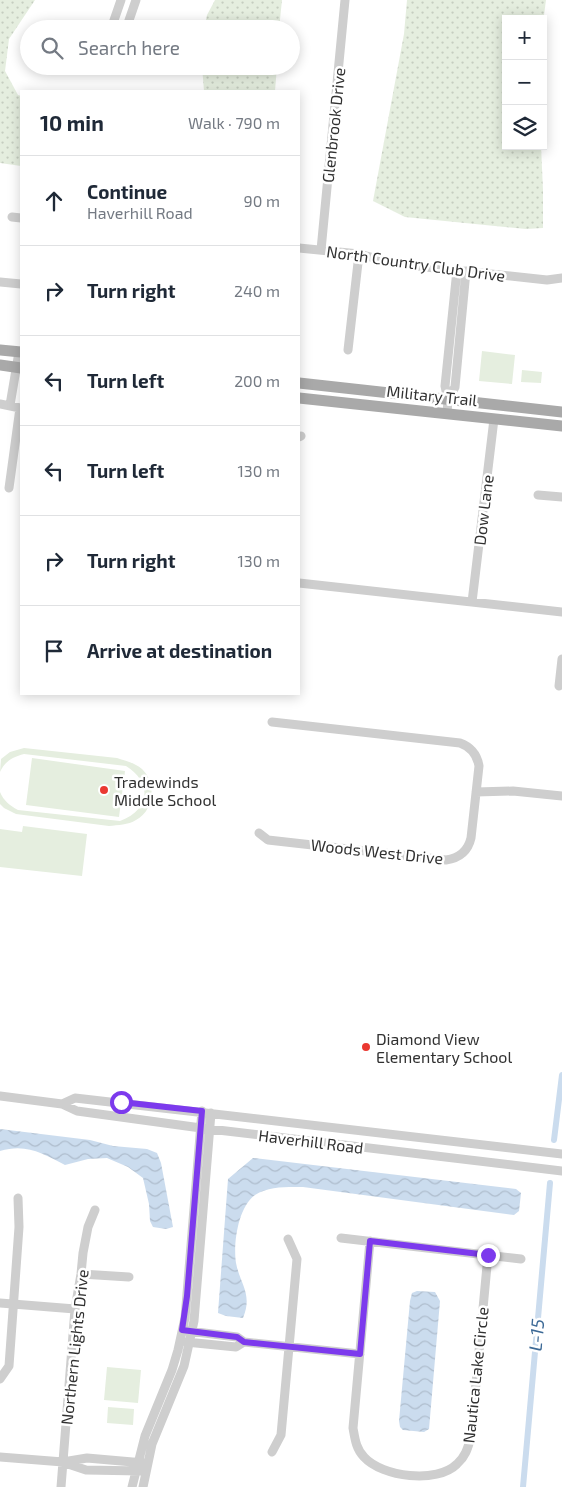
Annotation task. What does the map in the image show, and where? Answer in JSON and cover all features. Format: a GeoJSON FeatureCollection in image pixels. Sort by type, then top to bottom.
{"type":"FeatureCollection","features":[{"type":"Feature","properties":{"kind":"main road"},"geometry":{"type":"LineString","coordinates":[[0,350],[20,352]]}},
{"type":"Feature","properties":{"kind":"main road"},"geometry":{"type":"LineString","coordinates":[[0,365],[19,368]]}},
{"type":"Feature","properties":{"kind":"main road","name":"Military Trail"},"geometry":{"type":"LineString","coordinates":[[300,383],[562,412]]}},
{"type":"Feature","properties":{"kind":"main road","name":"Military Trail"},"geometry":{"type":"LineString","coordinates":[[300,398],[562,426]]}},
{"type":"Feature","properties":{"kind":"street"},"geometry":{"type":"LineString","coordinates":[[114,20],[121,0]]}},
{"type":"Feature","properties":{"kind":"street"},"geometry":{"type":"LineString","coordinates":[[129,20],[136,0]]}},
{"type":"Feature","properties":{"kind":"street","name":"Glenbrook Drive"},"geometry":{"type":"LineString","coordinates":[[321,250],[345,0]]}},
{"type":"Feature","properties":{"kind":"street"},"geometry":{"type":"LineString","coordinates":[[12,217],[20,218]]}},
{"type":"Feature","properties":{"kind":"street","name":"North Country Club Drive"},"geometry":{"type":"LineString","coordinates":[[300,248],[358,254],[397,264],[546,280],[562,278]]}},
{"type":"Feature","properties":{"kind":"street"},"geometry":{"type":"LineString","coordinates":[[348,350],[358,254]]}},
{"type":"Feature","properties":{"kind":"street"},"geometry":{"type":"LineString","coordinates":[[447,413],[448,400],[454,387],[462,271]]}},
{"type":"Feature","properties":{"kind":"street"},"geometry":{"type":"LineString","coordinates":[[0,282],[20,284]]}},
{"type":"Feature","properties":{"kind":"street"},"geometry":{"type":"LineString","coordinates":[[10,405],[19,368],[20,352]]}},
{"type":"Feature","properties":{"kind":"street"},"geometry":{"type":"LineString","coordinates":[[0,404],[20,408],[9,488]]}},
{"type":"Feature","properties":{"kind":"street","name":"Dow Lane"},"geometry":{"type":"LineString","coordinates":[[472,602],[494,419]]}},
{"type":"Feature","properties":{"kind":"street"},"geometry":{"type":"LineString","coordinates":[[538,494],[562,497]]}},
{"type":"Feature","properties":{"kind":"street"},"geometry":{"type":"LineString","coordinates":[[300,583],[562,612]]}},
{"type":"Feature","properties":{"kind":"street"},"geometry":{"type":"LineString","coordinates":[[559,686],[562,659]]}},
{"type":"Feature","properties":{"kind":"street","name":"Woods West Drive"},"geometry":{"type":"LineString","coordinates":[[259,833],[268,840],[451,859],[462,853],[470,842],[476,792],[478,761],[472,750],[460,743],[272,722]]}},
{"type":"Feature","properties":{"kind":"street"},"geometry":{"type":"LineString","coordinates":[[476,792],[514,791],[562,796]]}},
{"type":"Feature","properties":{"kind":"street","name":"Haverhill Road"},"geometry":{"type":"LineString","coordinates":[[0,1096],[62,1104],[77,1111],[200,1128],[562,1171]]}},
{"type":"Feature","properties":{"kind":"street","name":"Haverhill Road"},"geometry":{"type":"LineString","coordinates":[[62,1104],[75,1098],[557,1153]]}},
{"type":"Feature","properties":{"kind":"street"},"geometry":{"type":"LineString","coordinates":[[132,1487],[184,1366],[190,1342],[187,1331],[187,1296],[200,1128],[207,1112]]}},
{"type":"Feature","properties":{"kind":"street"},"geometry":{"type":"LineString","coordinates":[[143,1487],[142,1467],[145,1436],[172,1370],[180,1341],[187,1331],[197,1297],[210,1129],[207,1112]]}},
{"type":"Feature","properties":{"kind":"street"},"geometry":{"type":"LineString","coordinates":[[551,1170],[557,1153]]}},
{"type":"Feature","properties":{"kind":"street"},"geometry":{"type":"LineString","coordinates":[[0,1379],[9,1366],[19,1227],[18,1198]]}},
{"type":"Feature","properties":{"kind":"street","name":"Northern Lights Drive"},"geometry":{"type":"LineString","coordinates":[[61,1487],[75,1309],[88,1227],[95,1210]]}},
{"type":"Feature","properties":{"kind":"street"},"geometry":{"type":"LineString","coordinates":[[341,1238],[521,1259]]}},
{"type":"Feature","properties":{"kind":"street"},"geometry":{"type":"LineString","coordinates":[[272,1452],[281,1436],[297,1259],[288,1239]]}},
{"type":"Feature","properties":{"kind":"street","name":"Nautica Lake Circle"},"geometry":{"type":"LineString","coordinates":[[370,1241],[353,1428],[355,1443],[362,1456],[373,1466],[387,1472],[428,1476],[444,1473],[457,1464],[467,1452],[471,1437],[488,1255]]}},
{"type":"Feature","properties":{"kind":"street"},"geometry":{"type":"LineString","coordinates":[[81,1274],[129,1278]]}},
{"type":"Feature","properties":{"kind":"street"},"geometry":{"type":"LineString","coordinates":[[0,1303],[75,1309]]}},
{"type":"Feature","properties":{"kind":"street"},"geometry":{"type":"LineString","coordinates":[[187,1331],[237,1337],[244,1342],[360,1354]]}},
{"type":"Feature","properties":{"kind":"street"},"geometry":{"type":"LineString","coordinates":[[180,1341],[236,1347],[244,1342]]}},
{"type":"Feature","properties":{"kind":"street"},"geometry":{"type":"LineString","coordinates":[[0,1457],[63,1462],[88,1458],[142,1467]]}},
{"type":"Feature","properties":{"kind":"green space"},"geometry":{"type":"Polygon","coordinates":[[[0,0],[35,0],[9,39],[5,71],[20,96],[20,166],[0,163],[0,0]]]}},
{"type":"Feature","properties":{"kind":"green space"},"geometry":{"type":"Polygon","coordinates":[[[215,0],[282,0],[280,20],[206,20],[215,0]]]}},
{"type":"Feature","properties":{"kind":"green space"},"geometry":{"type":"Polygon","coordinates":[[[407,0],[546,0],[544,15],[502,15],[502,150],[541,150],[543,228],[526,229],[405,217],[373,201],[404,34],[407,0]]]}},
{"type":"Feature","properties":{"kind":"green space"},"geometry":{"type":"Polygon","coordinates":[[[203,75],[276,75],[275,90],[204,90],[203,75]]]}},
{"type":"Feature","properties":{"kind":"green space"},"geometry":{"type":"Polygon","coordinates":[[[482,351],[515,355],[512,384],[479,381],[482,351]]]}},
{"type":"Feature","properties":{"kind":"green space"},"geometry":{"type":"Polygon","coordinates":[[[522,370],[542,372],[541,383],[521,382],[522,370]]]}},
{"type":"Feature","properties":{"kind":"green space"},"geometry":{"type":"Polygon","coordinates":[[[24,748],[117,758],[130,762],[142,769],[147,775],[151,789],[150,804],[142,816],[133,822],[109,826],[16,814],[0,804],[0,792],[7,802],[18,810],[120,821],[137,810],[144,796],[141,780],[126,766],[24,754],[10,760],[0,772],[1,759],[10,752],[24,748]]]}},
{"type":"Feature","properties":{"kind":"green space"},"geometry":{"type":"Polygon","coordinates":[[[32,758],[125,771],[119,817],[26,805],[32,758]]]}},
{"type":"Feature","properties":{"kind":"green space"},"geometry":{"type":"Polygon","coordinates":[[[23,826],[87,834],[82,876],[0,867],[0,829],[22,832],[23,826]]]}},
{"type":"Feature","properties":{"kind":"green space"},"geometry":{"type":"Polygon","coordinates":[[[107,1367],[141,1370],[138,1403],[104,1400],[107,1367]]]}},
{"type":"Feature","properties":{"kind":"green space"},"geometry":{"type":"Polygon","coordinates":[[[108,1407],[134,1409],[133,1425],[107,1423],[108,1407]]]}},
{"type":"Feature","properties":{"kind":"water"},"geometry":{"type":"Polygon","coordinates":[[[0,1129],[90,1140],[113,1146],[147,1149],[157,1153],[161,1163],[173,1227],[166,1229],[153,1227],[150,1221],[149,1204],[143,1178],[128,1167],[107,1158],[88,1159],[65,1165],[27,1149],[18,1148],[0,1151],[0,1129]]]}},
{"type":"Feature","properties":{"kind":"water"},"geometry":{"type":"Polygon","coordinates":[[[253,1158],[516,1189],[521,1193],[519,1211],[514,1215],[303,1187],[278,1188],[260,1192],[244,1208],[236,1236],[236,1263],[245,1289],[246,1310],[243,1318],[226,1316],[218,1313],[228,1179],[253,1158]]]}},
{"type":"Feature","properties":{"kind":"water"},"geometry":{"type":"Polygon","coordinates":[[[417,1291],[435,1292],[440,1301],[429,1429],[424,1432],[403,1430],[400,1427],[399,1421],[410,1301],[412,1293],[417,1291]]]}},
{"type":"Feature","properties":{"kind":"waterway","name":"L-15"},"geometry":{"type":"LineString","coordinates":[[554,1140],[562,1075]]}},
{"type":"Feature","properties":{"kind":"waterway","name":"L-15"},"geometry":{"type":"LineString","coordinates":[[523,1487],[550,1183]]}},
{"type":"Feature","properties":{"kind":"place","name":"Tradewinds Middle School"},"geometry":{"type":"Point","coordinates":[104,790]}},
{"type":"Feature","properties":{"kind":"place","name":"Diamond View Elementary School"},"geometry":{"type":"Point","coordinates":[366,1047]}},
{"type":"Feature","properties":{"kind":"route"},"geometry":{"type":"LineString","coordinates":[[121,1102],[202,1111],[185,1318],[182,1330],[237,1337],[244,1342],[360,1354],[370,1241],[488,1255]]}}]}
